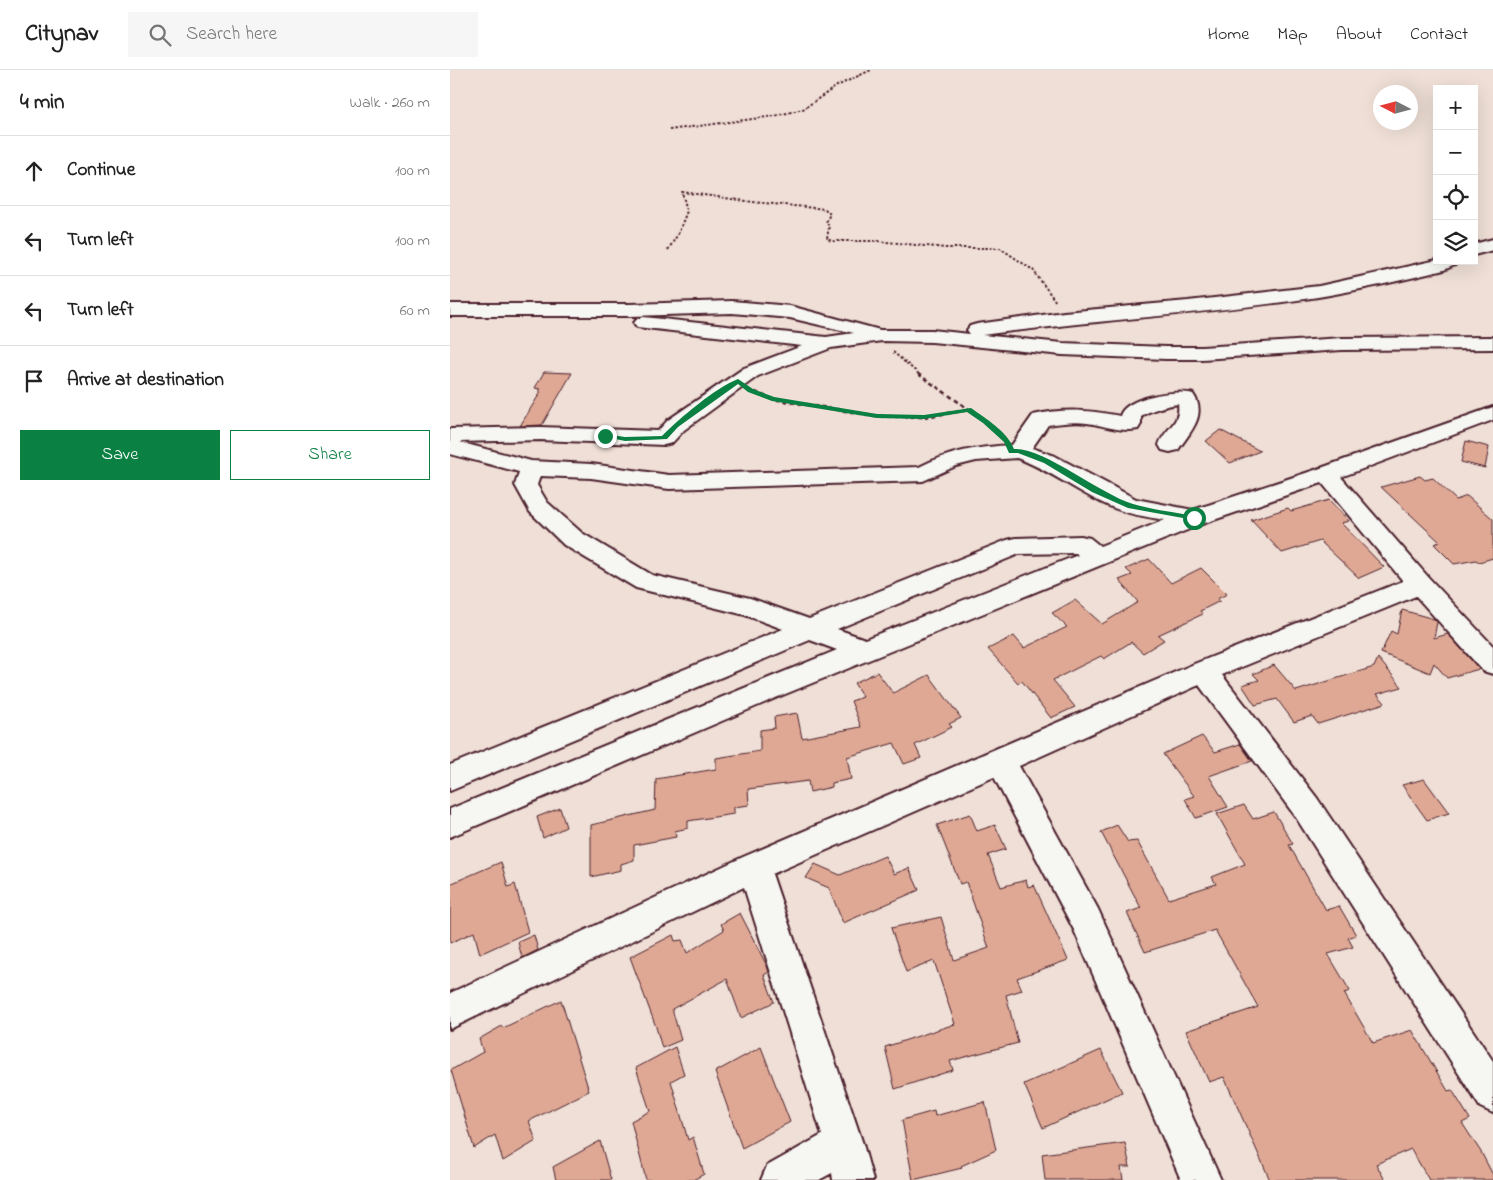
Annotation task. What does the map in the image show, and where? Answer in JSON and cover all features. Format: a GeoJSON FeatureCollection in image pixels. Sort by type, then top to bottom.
{"type":"FeatureCollection","features":[{"type":"Feature","properties":{"kind":"street"},"geometry":{"type":"LineString","coordinates":[[1478,249],[1493,244]]}},
{"type":"Feature","properties":{"kind":"street"},"geometry":{"type":"LineString","coordinates":[[932,336],[1064,318],[1188,307],[1319,291],[1440,265]]}},
{"type":"Feature","properties":{"kind":"street"},"geometry":{"type":"LineString","coordinates":[[450,310],[630,310],[732,307],[790,312],[882,335]]}},
{"type":"Feature","properties":{"kind":"street"},"geometry":{"type":"LineString","coordinates":[[499,309],[560,318],[664,324],[827,343]]}},
{"type":"Feature","properties":{"kind":"street"},"geometry":{"type":"LineString","coordinates":[[450,436],[551,434],[605,436],[625,439],[664,438],[676,425],[751,372],[827,343],[882,335],[932,336],[1062,349],[1202,353],[1342,344],[1493,344]]}},
{"type":"Feature","properties":{"kind":"street"},"geometry":{"type":"LineString","coordinates":[[1015,451],[1041,420],[1065,416],[1085,416],[1130,424],[1131,414],[1144,404],[1173,398],[1186,398],[1191,408],[1188,422],[1171,441],[1170,445]]}},
{"type":"Feature","properties":{"kind":"street"},"geometry":{"type":"LineString","coordinates":[[450,823],[759,692],[1194,518],[1326,474],[1493,413]]}},
{"type":"Feature","properties":{"kind":"street"},"geometry":{"type":"LineString","coordinates":[[450,447],[531,468],[591,471],[669,482],[914,475],[923,474],[948,461],[976,454],[1015,451],[1047,461],[1095,490],[1123,503],[1194,518]]}},
{"type":"Feature","properties":{"kind":"street"},"geometry":{"type":"LineString","coordinates":[[531,468],[526,484],[538,507],[573,539],[645,582],[750,607],[866,650]]}},
{"type":"Feature","properties":{"kind":"street"},"geometry":{"type":"LineString","coordinates":[[1326,474],[1420,584],[1493,664]]}},
{"type":"Feature","properties":{"kind":"street"},"geometry":{"type":"LineString","coordinates":[[450,778],[1016,546],[1081,544],[1097,557]]}},
{"type":"Feature","properties":{"kind":"street"},"geometry":{"type":"LineString","coordinates":[[450,1011],[754,866],[1001,761],[1204,670],[1420,584]]}},
{"type":"Feature","properties":{"kind":"street"},"geometry":{"type":"LineString","coordinates":[[1204,670],[1306,808],[1493,1094]]}},
{"type":"Feature","properties":{"kind":"street"},"geometry":{"type":"LineString","coordinates":[[1001,761],[1086,920],[1201,1180]]}},
{"type":"Feature","properties":{"kind":"street"},"geometry":{"type":"LineString","coordinates":[[754,866],[854,1180]]}},
{"type":"Feature","properties":{"kind":"street"},"geometry":{"type":"LineString","coordinates":[[781,1180],[844,1144]]}},
{"type":"Feature","properties":{"kind":"path"},"geometry":{"type":"LineString","coordinates":[[669,130],[775,116],[803,109],[837,86],[872,70]]}},
{"type":"Feature","properties":{"kind":"path"},"geometry":{"type":"LineString","coordinates":[[668,250],[678,234],[688,211],[682,192],[753,202],[825,209],[830,214],[826,222],[829,226],[827,239],[832,241],[878,241],[945,248],[1000,248],[1033,270],[1049,291],[1064,318]]}},
{"type":"Feature","properties":{"kind":"path"},"geometry":{"type":"LineString","coordinates":[[882,335],[890,350],[924,379],[986,422],[1015,451]]}},
{"type":"Feature","properties":{"kind":"path"},"geometry":{"type":"LineString","coordinates":[[738,381],[750,390],[772,399],[877,416],[924,417],[968,410]]}},
{"type":"Feature","properties":{"kind":"building"},"geometry":{"type":"Polygon","coordinates":[[[544,372],[572,373],[542,425],[520,426],[540,393],[540,389],[535,388],[544,372]]]}},
{"type":"Feature","properties":{"kind":"building"},"geometry":{"type":"Polygon","coordinates":[[[1220,430],[1260,451],[1230,463],[1206,441],[1220,430]]]}},
{"type":"Feature","properties":{"kind":"building"},"geometry":{"type":"Polygon","coordinates":[[[1466,441],[1489,447],[1485,468],[1461,462],[1466,441]]]}},
{"type":"Feature","properties":{"kind":"building"},"geometry":{"type":"Polygon","coordinates":[[[1420,476],[1425,480],[1433,478],[1456,500],[1467,496],[1493,519],[1493,558],[1479,562],[1476,560],[1454,564],[1434,544],[1440,542],[1381,487],[1420,476]]]}},
{"type":"Feature","properties":{"kind":"building"},"geometry":{"type":"Polygon","coordinates":[[[1329,500],[1349,521],[1341,523],[1384,567],[1359,578],[1320,541],[1282,553],[1251,520],[1288,508],[1291,511],[1329,500]]]}},
{"type":"Feature","properties":{"kind":"building"},"geometry":{"type":"Polygon","coordinates":[[[1149,559],[1171,583],[1201,568],[1227,594],[1217,599],[1220,601],[1200,611],[1203,614],[1158,635],[1164,640],[1143,653],[1131,642],[1104,659],[1101,656],[1053,680],[1075,707],[1051,718],[1022,681],[1018,683],[988,649],[1014,636],[1024,648],[1067,627],[1052,613],[1075,600],[1102,624],[1138,602],[1119,580],[1132,575],[1126,569],[1149,559]]]}},
{"type":"Feature","properties":{"kind":"building"},"geometry":{"type":"Polygon","coordinates":[[[1402,610],[1434,619],[1437,622],[1434,638],[1448,634],[1479,669],[1447,678],[1434,663],[1430,673],[1381,653],[1391,631],[1397,634],[1402,610]]]}},
{"type":"Feature","properties":{"kind":"building"},"geometry":{"type":"Polygon","coordinates":[[[1378,658],[1402,687],[1377,694],[1385,703],[1318,724],[1312,716],[1294,722],[1277,699],[1255,705],[1242,685],[1259,680],[1253,674],[1274,665],[1296,691],[1374,667],[1378,658]]]}},
{"type":"Feature","properties":{"kind":"building"},"geometry":{"type":"Polygon","coordinates":[[[877,672],[893,693],[929,675],[961,718],[949,724],[952,727],[915,745],[921,758],[904,764],[894,743],[847,757],[851,779],[832,783],[832,787],[810,792],[808,781],[748,789],[749,805],[734,807],[734,814],[688,821],[688,828],[675,831],[676,837],[634,845],[634,860],[621,864],[621,870],[591,877],[591,825],[655,810],[656,779],[716,769],[716,758],[760,751],[760,730],[775,728],[774,717],[797,713],[802,738],[861,727],[851,701],[863,697],[854,683],[877,672]]]}},
{"type":"Feature","properties":{"kind":"building"},"geometry":{"type":"Polygon","coordinates":[[[1202,736],[1215,752],[1240,744],[1252,761],[1209,776],[1228,807],[1196,818],[1185,799],[1194,796],[1163,754],[1202,736]]]}},
{"type":"Feature","properties":{"kind":"building"},"geometry":{"type":"Polygon","coordinates":[[[1424,779],[1449,813],[1427,820],[1402,785],[1424,779]]]}},
{"type":"Feature","properties":{"kind":"building"},"geometry":{"type":"Polygon","coordinates":[[[1244,805],[1253,819],[1274,812],[1293,844],[1289,845],[1326,910],[1339,906],[1356,935],[1348,938],[1353,947],[1328,954],[1350,991],[1344,993],[1373,1043],[1412,1030],[1448,1091],[1452,1090],[1470,1119],[1462,1123],[1481,1152],[1493,1175],[1493,1180],[1429,1180],[1411,1149],[1376,1164],[1385,1180],[1270,1180],[1224,1077],[1209,1082],[1186,1031],[1258,1007],[1215,930],[1145,952],[1127,913],[1141,908],[1101,832],[1117,825],[1128,842],[1137,841],[1169,899],[1216,884],[1212,877],[1245,864],[1217,814],[1244,805]]]}},
{"type":"Feature","properties":{"kind":"building"},"geometry":{"type":"Polygon","coordinates":[[[560,808],[566,827],[543,838],[537,817],[560,808]]]}},
{"type":"Feature","properties":{"kind":"building"},"geometry":{"type":"Polygon","coordinates":[[[970,814],[977,831],[995,825],[1006,849],[988,855],[1001,887],[1026,880],[1028,887],[1034,885],[1068,960],[1017,978],[1022,990],[1006,995],[1018,1043],[950,1061],[953,1070],[895,1089],[885,1047],[955,1024],[934,961],[906,972],[891,928],[941,917],[954,960],[989,948],[966,882],[960,884],[937,825],[970,814]]]}},
{"type":"Feature","properties":{"kind":"building"},"geometry":{"type":"Polygon","coordinates":[[[885,856],[894,874],[909,868],[919,890],[843,923],[829,888],[806,878],[815,864],[840,875],[885,856]]]}},
{"type":"Feature","properties":{"kind":"building"},"geometry":{"type":"Polygon","coordinates":[[[501,862],[508,887],[515,884],[528,932],[480,954],[474,932],[450,943],[450,884],[501,862]]]}},
{"type":"Feature","properties":{"kind":"building"},"geometry":{"type":"Polygon","coordinates":[[[740,913],[767,966],[769,972],[764,975],[774,1002],[741,1018],[727,979],[672,1009],[681,1040],[662,1048],[630,957],[673,935],[675,941],[682,940],[687,953],[724,930],[721,924],[740,913]]]}},
{"type":"Feature","properties":{"kind":"building"},"geometry":{"type":"Polygon","coordinates":[[[534,935],[538,950],[522,958],[518,942],[534,935]]]}},
{"type":"Feature","properties":{"kind":"building"},"geometry":{"type":"Polygon","coordinates":[[[561,1000],[589,1091],[529,1121],[536,1141],[503,1161],[495,1135],[474,1148],[451,1070],[483,1052],[479,1039],[502,1026],[503,1028],[561,1000]]]}},
{"type":"Feature","properties":{"kind":"building"},"geometry":{"type":"Polygon","coordinates":[[[675,1047],[684,1074],[671,1081],[688,1140],[693,1137],[704,1174],[693,1180],[646,1180],[631,1121],[650,1111],[636,1068],[675,1047]]]}},
{"type":"Feature","properties":{"kind":"building"},"geometry":{"type":"Polygon","coordinates":[[[761,1047],[790,1122],[742,1148],[715,1072],[761,1047]]]}},
{"type":"Feature","properties":{"kind":"building"},"geometry":{"type":"Polygon","coordinates":[[[1101,1050],[1122,1092],[1043,1128],[1024,1084],[1101,1050]]]}},
{"type":"Feature","properties":{"kind":"building"},"geometry":{"type":"Polygon","coordinates":[[[985,1102],[996,1150],[961,1166],[962,1168],[913,1180],[902,1120],[934,1111],[935,1116],[985,1102]]]}},
{"type":"Feature","properties":{"kind":"building"},"geometry":{"type":"Polygon","coordinates":[[[600,1141],[611,1180],[556,1180],[553,1167],[600,1141]]]}},
{"type":"Feature","properties":{"kind":"building"},"geometry":{"type":"Polygon","coordinates":[[[1125,1143],[1130,1167],[1121,1167],[1123,1180],[1045,1180],[1042,1154],[1125,1143]]]}},
{"type":"Feature","properties":{"kind":"route"},"geometry":{"type":"LineString","coordinates":[[605,436],[625,439],[664,438],[676,425],[738,381],[750,390],[772,399],[877,416],[924,417],[968,410],[986,422],[1007,441],[1011,452],[1019,451],[1047,461],[1095,490],[1131,506],[1194,518]]}}]}
